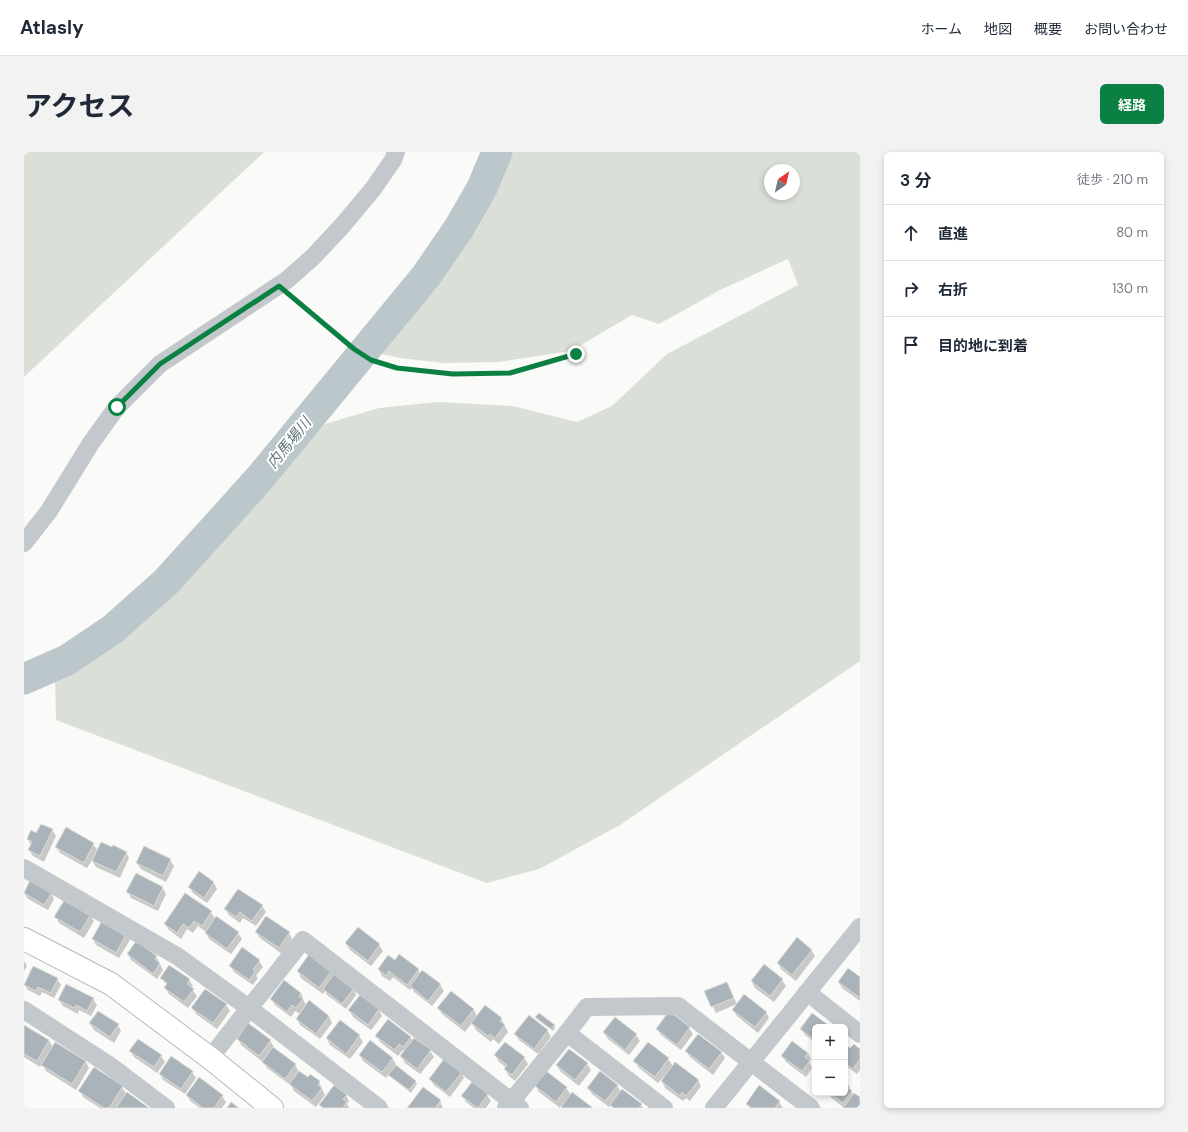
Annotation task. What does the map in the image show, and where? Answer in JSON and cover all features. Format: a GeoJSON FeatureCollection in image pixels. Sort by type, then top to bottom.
{"type":"FeatureCollection","features":[{"type":"Feature","properties":{"kind":"street"},"geometry":{"type":"LineString","coordinates":[[24,543],[49,511],[91,443],[117,407],[160,364],[279,286],[314,256],[373,189],[396,152]]}},
{"type":"Feature","properties":{"kind":"street"},"geometry":{"type":"LineString","coordinates":[[24,868],[177,956],[249,1008],[379,1108]]}},
{"type":"Feature","properties":{"kind":"street"},"geometry":{"type":"LineString","coordinates":[[714,1108],[860,927]]}},
{"type":"Feature","properties":{"kind":"street"},"geometry":{"type":"LineString","coordinates":[[24,939],[111,984],[210,1058],[272,1108]]}},
{"type":"Feature","properties":{"kind":"street"},"geometry":{"type":"LineString","coordinates":[[210,1058],[304,940],[512,1106],[587,1007],[678,1006],[752,1061],[811,1108]]}},
{"type":"Feature","properties":{"kind":"street"},"geometry":{"type":"LineString","coordinates":[[807,992],[860,1034]]}},
{"type":"Feature","properties":{"kind":"street"},"geometry":{"type":"LineString","coordinates":[[24,1010],[109,1065],[166,1108]]}},
{"type":"Feature","properties":{"kind":"street"},"geometry":{"type":"LineString","coordinates":[[567,1033],[664,1108]]}},
{"type":"Feature","properties":{"kind":"path"},"geometry":{"type":"LineString","coordinates":[[279,286],[354,349],[371,360],[397,368],[453,374],[510,373],[576,354]]}},
{"type":"Feature","properties":{"kind":"shaded area"},"geometry":{"type":"Polygon","coordinates":[[[24,152],[264,152],[24,377],[24,152]]]}},
{"type":"Feature","properties":{"kind":"shaded area"},"geometry":{"type":"Polygon","coordinates":[[[509,152],[860,152],[860,661],[620,825],[539,869],[487,883],[56,720],[55,674],[130,624],[174,586],[217,541],[247,507],[266,482],[298,448],[315,427],[379,408],[437,402],[513,406],[577,422],[612,406],[667,354],[798,285],[788,259],[722,289],[659,324],[632,315],[571,351],[498,362],[444,363],[400,358],[376,353],[477,214],[509,152]]]}},
{"type":"Feature","properties":{"kind":"building"},"geometry":{"type":"Polygon","coordinates":[[[41,824],[53,829],[40,856],[28,850],[32,842],[27,839],[31,830],[36,833],[41,824]]]}},
{"type":"Feature","properties":{"kind":"building"},"geometry":{"type":"Polygon","coordinates":[[[66,827],[94,843],[84,863],[55,847],[66,827]]]}},
{"type":"Feature","properties":{"kind":"building"},"geometry":{"type":"Polygon","coordinates":[[[101,842],[112,847],[113,845],[127,852],[116,872],[92,861],[101,842]]]}},
{"type":"Feature","properties":{"kind":"building"},"geometry":{"type":"Polygon","coordinates":[[[144,846],[171,859],[163,876],[136,863],[144,846]]]}},
{"type":"Feature","properties":{"kind":"building"},"geometry":{"type":"Polygon","coordinates":[[[199,871],[214,882],[204,898],[188,887],[199,871]]]}},
{"type":"Feature","properties":{"kind":"building"},"geometry":{"type":"Polygon","coordinates":[[[136,873],[163,887],[154,906],[126,892],[136,873]]]}},
{"type":"Feature","properties":{"kind":"building"},"geometry":{"type":"Polygon","coordinates":[[[30,880],[52,892],[44,905],[24,893],[30,880]]]}},
{"type":"Feature","properties":{"kind":"building"},"geometry":{"type":"Polygon","coordinates":[[[238,889],[263,905],[252,921],[240,912],[236,917],[224,909],[238,889]]]}},
{"type":"Feature","properties":{"kind":"building"},"geometry":{"type":"Polygon","coordinates":[[[185,893],[212,911],[202,926],[194,921],[189,928],[183,924],[177,933],[164,924],[185,893]]]}},
{"type":"Feature","properties":{"kind":"building"},"geometry":{"type":"Polygon","coordinates":[[[65,899],[91,914],[80,932],[54,917],[65,899]]]}},
{"type":"Feature","properties":{"kind":"building"},"geometry":{"type":"Polygon","coordinates":[[[216,916],[239,932],[227,949],[205,933],[216,916]]]}},
{"type":"Feature","properties":{"kind":"building"},"geometry":{"type":"Polygon","coordinates":[[[266,916],[290,932],[279,948],[255,932],[266,916]]]}},
{"type":"Feature","properties":{"kind":"building"},"geometry":{"type":"Polygon","coordinates":[[[103,919],[127,933],[116,953],[92,939],[103,919]]]}},
{"type":"Feature","properties":{"kind":"building"},"geometry":{"type":"Polygon","coordinates":[[[358,927],[380,944],[368,961],[345,943],[358,927]]]}},
{"type":"Feature","properties":{"kind":"building"},"geometry":{"type":"Polygon","coordinates":[[[797,937],[812,950],[792,975],[777,963],[797,937]]]}},
{"type":"Feature","properties":{"kind":"building"},"geometry":{"type":"Polygon","coordinates":[[[136,941],[157,956],[155,959],[160,963],[153,974],[127,954],[136,941]]]}},
{"type":"Feature","properties":{"kind":"building"},"geometry":{"type":"Polygon","coordinates":[[[242,947],[260,960],[253,970],[255,972],[249,980],[229,966],[242,947]]]}},
{"type":"Feature","properties":{"kind":"building"},"geometry":{"type":"Polygon","coordinates":[[[310,953],[332,970],[319,988],[297,971],[310,953]]]}},
{"type":"Feature","properties":{"kind":"building"},"geometry":{"type":"Polygon","coordinates":[[[399,954],[419,969],[407,985],[389,971],[386,976],[378,969],[388,955],[395,960],[399,954]]]}},
{"type":"Feature","properties":{"kind":"building"},"geometry":{"type":"Polygon","coordinates":[[[764,964],[783,979],[770,996],[751,981],[764,964]]]}},
{"type":"Feature","properties":{"kind":"building"},"geometry":{"type":"Polygon","coordinates":[[[169,965],[190,979],[187,984],[194,989],[184,1002],[164,988],[167,983],[160,978],[169,965]]]}},
{"type":"Feature","properties":{"kind":"building"},"geometry":{"type":"Polygon","coordinates":[[[33,966],[58,978],[51,993],[38,987],[36,991],[24,985],[33,966]]]}},
{"type":"Feature","properties":{"kind":"building"},"geometry":{"type":"Polygon","coordinates":[[[848,968],[860,977],[860,998],[838,982],[848,968]]]}},
{"type":"Feature","properties":{"kind":"building"},"geometry":{"type":"Polygon","coordinates":[[[422,970],[441,984],[428,1001],[410,986],[422,970]]]}},
{"type":"Feature","properties":{"kind":"building"},"geometry":{"type":"Polygon","coordinates":[[[334,974],[354,988],[342,1004],[323,989],[334,974]]]}},
{"type":"Feature","properties":{"kind":"building"},"geometry":{"type":"Polygon","coordinates":[[[284,980],[301,993],[299,996],[303,999],[296,1008],[292,1005],[287,1012],[270,999],[284,980]]]}},
{"type":"Feature","properties":{"kind":"building"},"geometry":{"type":"Polygon","coordinates":[[[727,982],[734,998],[711,1007],[704,991],[727,982]]]}},
{"type":"Feature","properties":{"kind":"building"},"geometry":{"type":"Polygon","coordinates":[[[66,984],[94,998],[87,1011],[76,1005],[74,1008],[58,1000],[66,984]]]}},
{"type":"Feature","properties":{"kind":"building"},"geometry":{"type":"Polygon","coordinates":[[[205,989],[227,1004],[213,1023],[191,1008],[205,989]]]}},
{"type":"Feature","properties":{"kind":"building"},"geometry":{"type":"Polygon","coordinates":[[[451,991],[474,1009],[461,1026],[437,1008],[451,991]]]}},
{"type":"Feature","properties":{"kind":"building"},"geometry":{"type":"Polygon","coordinates":[[[744,994],[767,1012],[755,1027],[732,1010],[744,994]]]}},
{"type":"Feature","properties":{"kind":"building"},"geometry":{"type":"Polygon","coordinates":[[[360,995],[379,1009],[368,1025],[348,1010],[360,995]]]}},
{"type":"Feature","properties":{"kind":"building"},"geometry":{"type":"Polygon","coordinates":[[[309,1000],[329,1016],[316,1034],[296,1019],[309,1000]]]}},
{"type":"Feature","properties":{"kind":"building"},"geometry":{"type":"Polygon","coordinates":[[[485,1005],[502,1018],[500,1021],[505,1025],[495,1038],[490,1034],[488,1036],[471,1023],[485,1005]]]}},
{"type":"Feature","properties":{"kind":"building"},"geometry":{"type":"Polygon","coordinates":[[[98,1011],[119,1024],[110,1037],[89,1023],[98,1011]]]}},
{"type":"Feature","properties":{"kind":"building"},"geometry":{"type":"Polygon","coordinates":[[[669,1011],[690,1027],[677,1045],[656,1029],[669,1011]]]}},
{"type":"Feature","properties":{"kind":"building"},"geometry":{"type":"Polygon","coordinates":[[[539,1013],[555,1025],[551,1029],[535,1017],[539,1013]]]}},
{"type":"Feature","properties":{"kind":"building"},"geometry":{"type":"Polygon","coordinates":[[[812,1013],[827,1024],[812,1024],[812,1038],[800,1029],[812,1013]]]}},
{"type":"Feature","properties":{"kind":"building"},"geometry":{"type":"Polygon","coordinates":[[[529,1015],[548,1030],[534,1049],[514,1034],[529,1015]]]}},
{"type":"Feature","properties":{"kind":"building"},"geometry":{"type":"Polygon","coordinates":[[[615,1017],[637,1034],[625,1050],[603,1032],[615,1017]]]}},
{"type":"Feature","properties":{"kind":"building"},"geometry":{"type":"Polygon","coordinates":[[[388,1019],[411,1037],[403,1047],[399,1044],[395,1050],[375,1036],[388,1019]]]}},
{"type":"Feature","properties":{"kind":"building"},"geometry":{"type":"Polygon","coordinates":[[[340,1020],[360,1035],[346,1054],[326,1038],[340,1020]]]}},
{"type":"Feature","properties":{"kind":"building"},"geometry":{"type":"Polygon","coordinates":[[[248,1023],[271,1040],[259,1056],[237,1039],[248,1023]]]}},
{"type":"Feature","properties":{"kind":"building"},"geometry":{"type":"Polygon","coordinates":[[[24,1025],[49,1040],[37,1061],[24,1054],[24,1025]]]}},
{"type":"Feature","properties":{"kind":"building"},"geometry":{"type":"Polygon","coordinates":[[[698,1034],[722,1052],[709,1069],[685,1051],[698,1034]]]}},
{"type":"Feature","properties":{"kind":"building"},"geometry":{"type":"Polygon","coordinates":[[[414,1038],[431,1050],[417,1069],[400,1056],[414,1038]]]}},
{"type":"Feature","properties":{"kind":"building"},"geometry":{"type":"Polygon","coordinates":[[[138,1039],[162,1055],[154,1067],[129,1051],[138,1039]]]}},
{"type":"Feature","properties":{"kind":"building"},"geometry":{"type":"Polygon","coordinates":[[[370,1040],[393,1058],[382,1072],[359,1055],[370,1040]]]}},
{"type":"Feature","properties":{"kind":"building"},"geometry":{"type":"Polygon","coordinates":[[[792,1041],[808,1053],[805,1057],[810,1061],[802,1071],[781,1056],[792,1041]]]}},
{"type":"Feature","properties":{"kind":"building"},"geometry":{"type":"Polygon","coordinates":[[[55,1042],[86,1061],[72,1084],[41,1065],[55,1042]]]}},
{"type":"Feature","properties":{"kind":"building"},"geometry":{"type":"Polygon","coordinates":[[[505,1042],[525,1057],[512,1075],[504,1069],[507,1065],[494,1055],[505,1042]]]}},
{"type":"Feature","properties":{"kind":"building"},"geometry":{"type":"Polygon","coordinates":[[[648,1042],[669,1058],[655,1077],[633,1061],[648,1042]]]}},
{"type":"Feature","properties":{"kind":"building"},"geometry":{"type":"Polygon","coordinates":[[[854,1044],[860,1049],[860,1059],[853,1069],[848,1065],[848,1046],[850,1048],[854,1044]]]}},
{"type":"Feature","properties":{"kind":"building"},"geometry":{"type":"Polygon","coordinates":[[[273,1047],[296,1064],[285,1079],[262,1062],[273,1047]]]}},
{"type":"Feature","properties":{"kind":"building"},"geometry":{"type":"Polygon","coordinates":[[[569,1049],[588,1063],[575,1080],[556,1065],[569,1049]]]}},
{"type":"Feature","properties":{"kind":"building"},"geometry":{"type":"Polygon","coordinates":[[[171,1056],[193,1071],[181,1089],[159,1074],[171,1056]]]}},
{"type":"Feature","properties":{"kind":"building"},"geometry":{"type":"Polygon","coordinates":[[[444,1059],[462,1072],[446,1092],[429,1079],[444,1059]]]}},
{"type":"Feature","properties":{"kind":"building"},"geometry":{"type":"Polygon","coordinates":[[[675,1062],[699,1080],[686,1096],[682,1092],[680,1096],[661,1081],[675,1062]]]}},
{"type":"Feature","properties":{"kind":"building"},"geometry":{"type":"Polygon","coordinates":[[[396,1065],[416,1081],[409,1090],[388,1075],[396,1065]]]}},
{"type":"Feature","properties":{"kind":"building"},"geometry":{"type":"Polygon","coordinates":[[[94,1067],[123,1086],[109,1108],[104,1108],[78,1091],[94,1067]]]}},
{"type":"Feature","properties":{"kind":"building"},"geometry":{"type":"Polygon","coordinates":[[[299,1071],[308,1077],[310,1074],[320,1081],[318,1085],[322,1088],[312,1101],[289,1084],[299,1071]]]}},
{"type":"Feature","properties":{"kind":"building"},"geometry":{"type":"Polygon","coordinates":[[[546,1071],[567,1087],[556,1102],[535,1086],[546,1071]]]}},
{"type":"Feature","properties":{"kind":"building"},"geometry":{"type":"Polygon","coordinates":[[[600,1071],[618,1085],[605,1101],[587,1088],[600,1071]]]}},
{"type":"Feature","properties":{"kind":"building"},"geometry":{"type":"Polygon","coordinates":[[[199,1077],[223,1095],[214,1108],[203,1108],[186,1095],[199,1077]]]}},
{"type":"Feature","properties":{"kind":"building"},"geometry":{"type":"Polygon","coordinates":[[[472,1082],[488,1094],[478,1108],[461,1096],[472,1082]]]}},
{"type":"Feature","properties":{"kind":"building"},"geometry":{"type":"Polygon","coordinates":[[[334,1085],[347,1095],[343,1099],[347,1102],[343,1108],[324,1108],[319,1105],[334,1085]]]}},
{"type":"Feature","properties":{"kind":"building"},"geometry":{"type":"Polygon","coordinates":[[[759,1085],[780,1101],[775,1108],[752,1108],[746,1104],[759,1085]]]}},
{"type":"Feature","properties":{"kind":"building"},"geometry":{"type":"Polygon","coordinates":[[[423,1087],[441,1100],[435,1108],[407,1108],[423,1087]]]}},
{"type":"Feature","properties":{"kind":"building"},"geometry":{"type":"Polygon","coordinates":[[[848,1088],[852,1091],[843,1103],[834,1096],[848,1096],[848,1088]]]}},
{"type":"Feature","properties":{"kind":"building"},"geometry":{"type":"Polygon","coordinates":[[[622,1089],[642,1104],[639,1108],[614,1108],[610,1105],[622,1089]]]}},
{"type":"Feature","properties":{"kind":"building"},"geometry":{"type":"Polygon","coordinates":[[[127,1092],[149,1108],[116,1108],[127,1092]]]}},
{"type":"Feature","properties":{"kind":"building"},"geometry":{"type":"Polygon","coordinates":[[[572,1092],[593,1108],[561,1107],[572,1092]]]}},
{"type":"Feature","properties":{"kind":"building"},"geometry":{"type":"Polygon","coordinates":[[[854,1093],[860,1097],[860,1108],[843,1108],[854,1093]]]}},
{"type":"Feature","properties":{"kind":"building"},"geometry":{"type":"Polygon","coordinates":[[[231,1102],[239,1108],[227,1108],[231,1102]]]}},
{"type":"Feature","properties":{"kind":"waterway","name":"内馬場川"},"geometry":{"type":"LineString","coordinates":[[24,679],[67,660],[113,629],[167,581],[259,479],[426,276],[459,228],[482,188],[497,152]]}},
{"type":"Feature","properties":{"kind":"route"},"geometry":{"type":"LineString","coordinates":[[117,407],[160,364],[279,286],[354,349],[371,360],[397,368],[453,374],[510,373],[576,354]]}}]}
